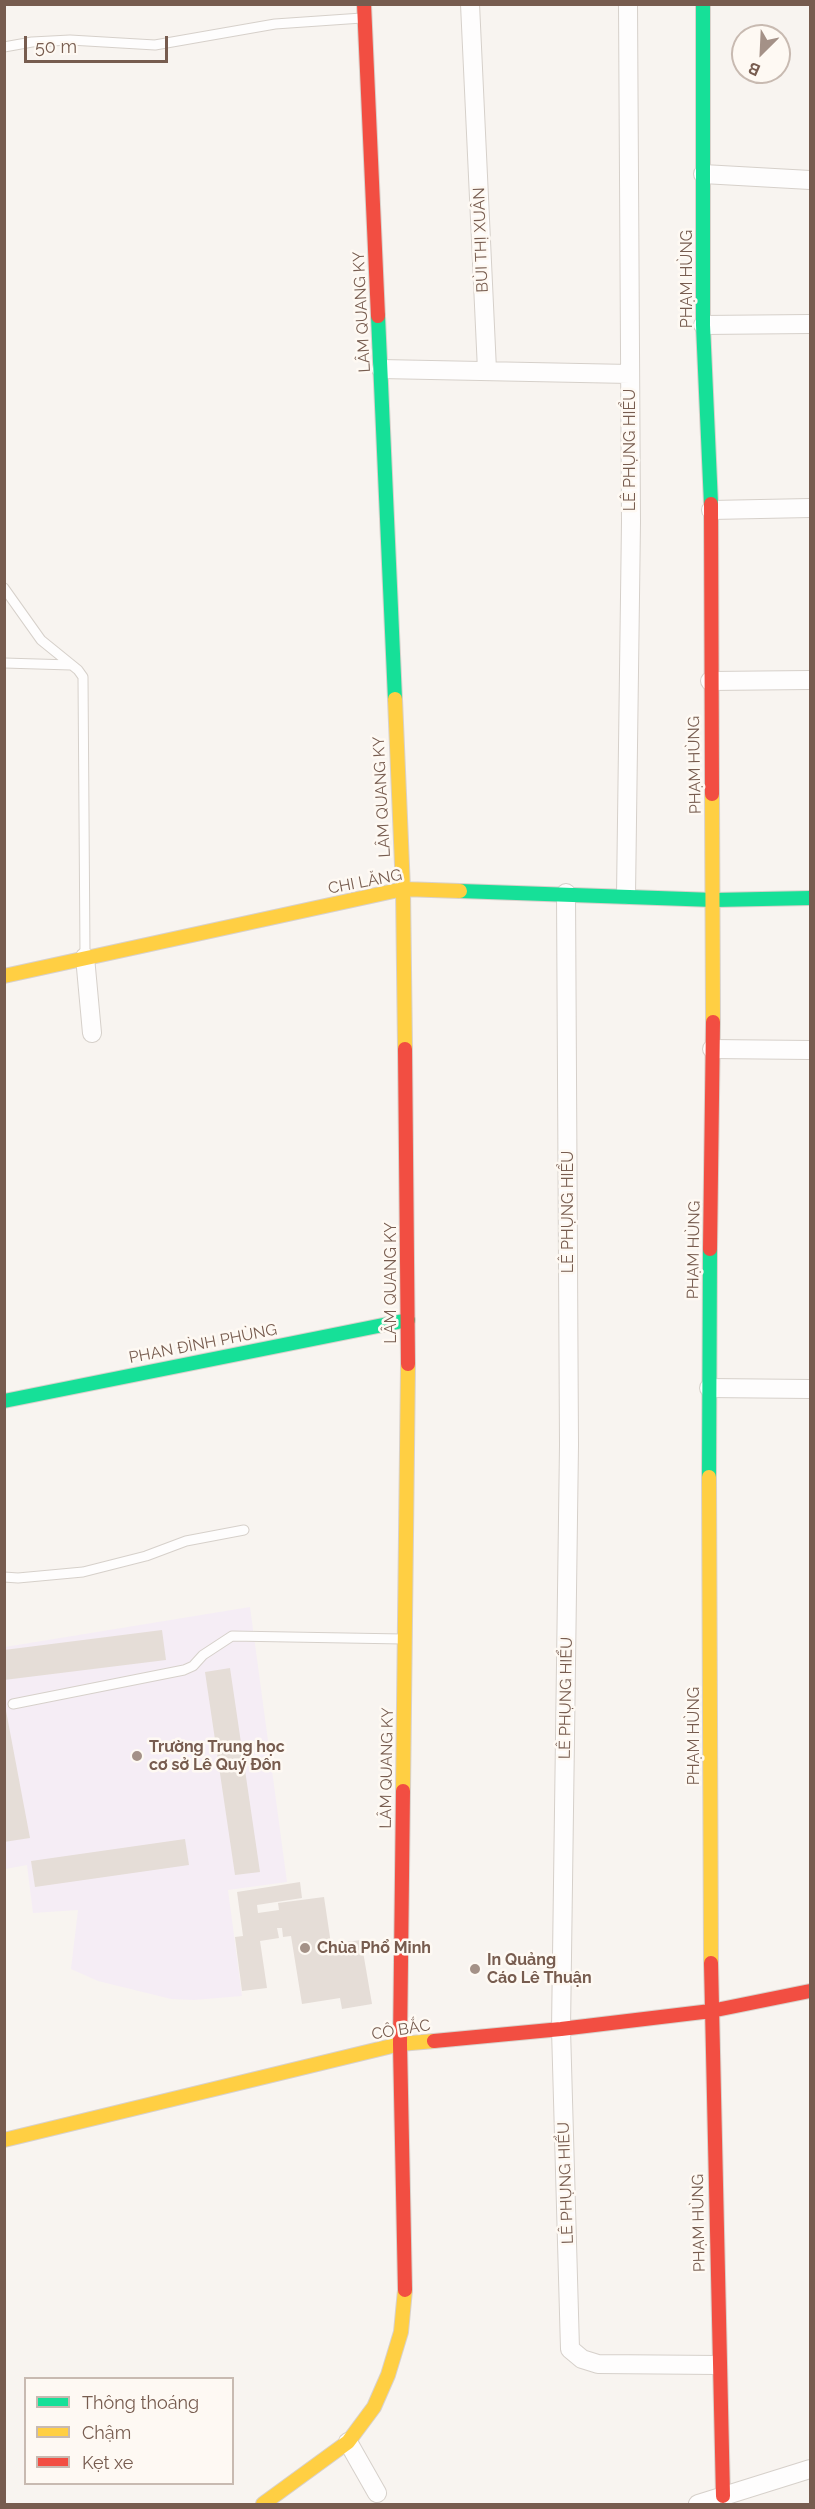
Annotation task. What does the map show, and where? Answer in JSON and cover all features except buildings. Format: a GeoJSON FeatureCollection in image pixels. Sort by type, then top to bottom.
{"type":"FeatureCollection","features":[{"type":"Feature","properties":{"kind":"street","name":"BÙI THỊ XUÂN"},"geometry":{"type":"LineString","coordinates":[[470,4],[487,370]]}},
{"type":"Feature","properties":{"kind":"street","name":"LÊ PHỤNG HIỂU"},"geometry":{"type":"LineString","coordinates":[[626,895],[630,374],[628,4]]}},
{"type":"Feature","properties":{"kind":"street","name":"PHẠM HÙNG"},"geometry":{"type":"LineString","coordinates":[[703,4],[703,325],[711,510],[710,681],[714,900],[709,1388],[711,2011],[723,2496]]}},
{"type":"Feature","properties":{"kind":"street","name":"LÂM QUANG KY"},"geometry":{"type":"LineString","coordinates":[[263,2505],[348,2442],[374,2407],[388,2375],[401,2332],[406,2279],[400,2044],[408,1320],[403,889],[364,11]]}},
{"type":"Feature","properties":{"kind":"street"},"geometry":{"type":"LineString","coordinates":[[703,174],[810,180]]}},
{"type":"Feature","properties":{"kind":"street"},"geometry":{"type":"LineString","coordinates":[[703,325],[810,324]]}},
{"type":"Feature","properties":{"kind":"street"},"geometry":{"type":"LineString","coordinates":[[381,369],[630,374]]}},
{"type":"Feature","properties":{"kind":"street"},"geometry":{"type":"LineString","coordinates":[[711,510],[810,508]]}},
{"type":"Feature","properties":{"kind":"street"},"geometry":{"type":"LineString","coordinates":[[710,681],[810,680]]}},
{"type":"Feature","properties":{"kind":"street","name":"CHI LĂNG"},"geometry":{"type":"LineString","coordinates":[[4,976],[403,889],[626,895],[714,900],[810,898]]}},
{"type":"Feature","properties":{"kind":"street","name":"LÊ PHỤNG HIỂU"},"geometry":{"type":"LineString","coordinates":[[566,893],[569,1445],[561,2029],[570,2349],[582,2359],[598,2364],[718,2365]]}},
{"type":"Feature","properties":{"kind":"street"},"geometry":{"type":"LineString","coordinates":[[85,957],[92,1033]]}},
{"type":"Feature","properties":{"kind":"street"},"geometry":{"type":"LineString","coordinates":[[712,1050],[810,1050]]}},
{"type":"Feature","properties":{"kind":"street","name":"PHAN ĐÌNH PHÙNG"},"geometry":{"type":"LineString","coordinates":[[4,1401],[408,1320]]}},
{"type":"Feature","properties":{"kind":"street"},"geometry":{"type":"LineString","coordinates":[[709,1388],[810,1389]]}},
{"type":"Feature","properties":{"kind":"street","name":"CÔ BẮC"},"geometry":{"type":"LineString","coordinates":[[4,2140],[400,2044],[561,2029],[711,2011],[810,1991]]}},
{"type":"Feature","properties":{"kind":"street"},"geometry":{"type":"LineString","coordinates":[[348,2442],[377,2493]]}},
{"type":"Feature","properties":{"kind":"street"},"geometry":{"type":"LineString","coordinates":[[698,2505],[810,2469]]}},
{"type":"Feature","properties":{"kind":"lane"},"geometry":{"type":"LineString","coordinates":[[4,47],[32,42],[70,40],[155,45],[364,11]]}},
{"type":"Feature","properties":{"kind":"lane"},"geometry":{"type":"LineString","coordinates":[[4,588],[41,640],[82,677],[85,957]]}},
{"type":"Feature","properties":{"kind":"lane"},"geometry":{"type":"LineString","coordinates":[[4,663],[71,665]]}},
{"type":"Feature","properties":{"kind":"lane"},"geometry":{"type":"LineString","coordinates":[[4,1577],[18,1578],[83,1572],[146,1556],[186,1541],[244,1530]]}},
{"type":"Feature","properties":{"kind":"lane"},"geometry":{"type":"LineString","coordinates":[[13,1704],[184,1670],[193,1666],[203,1654],[232,1636],[405,1639]]}},
{"type":"Feature","properties":{"kind":"shaded area","name":"Trường Trung học cơ sở Lê Quý Đôn"},"geometry":{"type":"Polygon","coordinates":[[[250,1607],[287,1882],[228,1890],[242,1996],[194,2000],[171,1999],[98,1981],[71,1969],[78,1910],[33,1913],[27,1865],[5,1869],[5,1647],[250,1607]]]}},
{"type":"Feature","properties":{"kind":"traffic: fast"},"geometry":{"type":"LineString","coordinates":[[703,4],[703,325],[711,504]]}},
{"type":"Feature","properties":{"kind":"traffic: fast"},"geometry":{"type":"LineString","coordinates":[[378,316],[395,699]]}},
{"type":"Feature","properties":{"kind":"traffic: fast"},"geometry":{"type":"LineString","coordinates":[[460,891],[714,900],[810,898]]}},
{"type":"Feature","properties":{"kind":"traffic: fast"},"geometry":{"type":"LineString","coordinates":[[709,1477],[710,1249]]}},
{"type":"Feature","properties":{"kind":"traffic: fast"},"geometry":{"type":"LineString","coordinates":[[4,1401],[408,1320]]}},
{"type":"Feature","properties":{"kind":"traffic: slow"},"geometry":{"type":"LineString","coordinates":[[395,699],[403,889],[405,1049]]}},
{"type":"Feature","properties":{"kind":"traffic: slow"},"geometry":{"type":"LineString","coordinates":[[712,794],[713,1022]]}},
{"type":"Feature","properties":{"kind":"traffic: slow"},"geometry":{"type":"LineString","coordinates":[[4,976],[403,889],[460,891]]}},
{"type":"Feature","properties":{"kind":"traffic: slow"},"geometry":{"type":"LineString","coordinates":[[403,1791],[408,1364]]}},
{"type":"Feature","properties":{"kind":"traffic: slow"},"geometry":{"type":"LineString","coordinates":[[709,1477],[711,1963]]}},
{"type":"Feature","properties":{"kind":"traffic: slow"},"geometry":{"type":"LineString","coordinates":[[4,2140],[400,2044],[434,2041]]}},
{"type":"Feature","properties":{"kind":"traffic: slow"},"geometry":{"type":"LineString","coordinates":[[263,2504],[348,2442],[374,2407],[388,2375],[401,2332],[405,2290]]}},
{"type":"Feature","properties":{"kind":"traffic: jam"},"geometry":{"type":"LineString","coordinates":[[364,4],[378,316]]}},
{"type":"Feature","properties":{"kind":"traffic: jam"},"geometry":{"type":"LineString","coordinates":[[711,504],[712,794]]}},
{"type":"Feature","properties":{"kind":"traffic: jam"},"geometry":{"type":"LineString","coordinates":[[710,1249],[713,1022]]}},
{"type":"Feature","properties":{"kind":"traffic: jam"},"geometry":{"type":"LineString","coordinates":[[405,1049],[408,1364]]}},
{"type":"Feature","properties":{"kind":"traffic: jam"},"geometry":{"type":"LineString","coordinates":[[403,1791],[400,2044],[405,2290]]}},
{"type":"Feature","properties":{"kind":"traffic: jam"},"geometry":{"type":"LineString","coordinates":[[711,1963],[723,2496]]}},
{"type":"Feature","properties":{"kind":"traffic: jam"},"geometry":{"type":"LineString","coordinates":[[434,2041],[711,2011],[810,1991]]}},
{"type":"Feature","properties":{"kind":"place","name":"Trường Trung học cơ sở Lê Quý Đôn"},"geometry":{"type":"Point","coordinates":[137,1756]}},
{"type":"Feature","properties":{"kind":"place","name":"Chùa Phổ Minh"},"geometry":{"type":"Point","coordinates":[305,1948]}},
{"type":"Feature","properties":{"kind":"place","name":"In Quảng Cáo Lê Thuận"},"geometry":{"type":"Point","coordinates":[475,1969]}}]}
